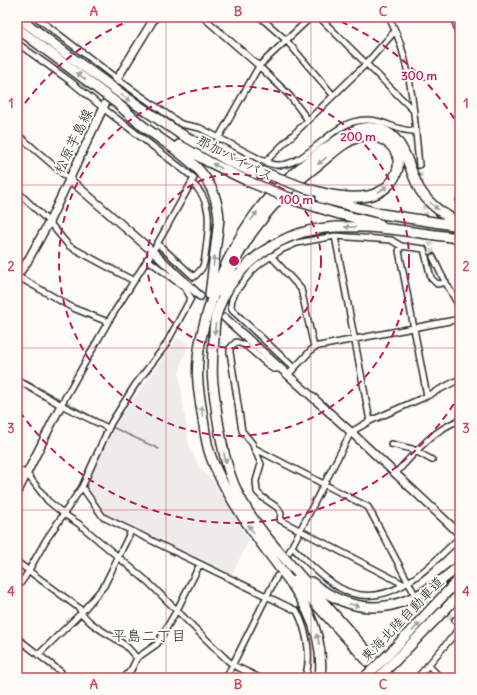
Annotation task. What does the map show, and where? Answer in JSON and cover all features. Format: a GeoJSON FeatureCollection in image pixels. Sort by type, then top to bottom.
{"type":"FeatureCollection","features":[{"type":"Feature","properties":{"kind":"highway"},"geometry":{"type":"LineString","coordinates":[[18,17],[144,126],[172,143],[201,171],[213,190],[217,204],[218,230],[216,316]]}},
{"type":"Feature","properties":{"kind":"highway"},"geometry":{"type":"LineString","coordinates":[[27,17],[69,62]]}},
{"type":"Feature","properties":{"kind":"highway"},"geometry":{"type":"LineString","coordinates":[[17,28],[69,62]]}},
{"type":"Feature","properties":{"kind":"highway"},"geometry":{"type":"LineString","coordinates":[[17,35],[69,62]]}},
{"type":"Feature","properties":{"kind":"highway","name":"那加バイパス"},"geometry":{"type":"LineString","coordinates":[[69,62],[199,145],[256,172],[304,190],[376,212],[460,226]]}},
{"type":"Feature","properties":{"kind":"highway"},"geometry":{"type":"LineString","coordinates":[[320,678],[321,652],[319,641],[309,616],[299,594],[265,542],[235,488],[225,460],[213,383],[213,348],[218,282],[231,253],[265,201],[290,176],[337,141],[357,130],[364,128],[379,129],[392,136],[402,147],[416,183],[426,198],[440,211],[460,222]]}},
{"type":"Feature","properties":{"kind":"highway"},"geometry":{"type":"LineString","coordinates":[[216,316],[229,274],[242,247],[268,211],[299,180],[330,155],[350,141],[358,138],[372,136],[385,141],[390,145],[398,158],[398,165],[394,179],[384,190],[377,193],[357,198],[342,197],[304,190]]}},
{"type":"Feature","properties":{"kind":"highway","name":"那加バイパス"},"geometry":{"type":"LineString","coordinates":[[172,143],[252,183],[297,201],[338,214],[383,225],[459,238]]}},
{"type":"Feature","properties":{"kind":"highway"},"geometry":{"type":"LineString","coordinates":[[383,678],[242,516],[221,481],[206,440],[197,372],[200,346],[222,301],[235,280],[253,260],[263,251],[276,243],[304,232],[320,228],[356,227],[459,238]]}},
{"type":"Feature","properties":{"kind":"highway"},"geometry":{"type":"LineString","coordinates":[[265,542],[318,587],[338,599],[359,606],[386,606],[399,604],[427,590],[460,565]]}},
{"type":"Feature","properties":{"kind":"highway"},"geometry":{"type":"LineString","coordinates":[[265,542],[391,678]]}},
{"type":"Feature","properties":{"kind":"highway","name":"東海北陸自動車道"},"geometry":{"type":"LineString","coordinates":[[365,677],[388,655],[460,578]]}},
{"type":"Feature","properties":{"kind":"highway","name":"東海北陸自動車道"},"geometry":{"type":"LineString","coordinates":[[378,678],[397,663],[460,594]]}},
{"type":"Feature","properties":{"kind":"highway"},"geometry":{"type":"LineString","coordinates":[[387,678],[397,663]]}},
{"type":"Feature","properties":{"kind":"street"},"geometry":{"type":"LineString","coordinates":[[36,17],[117,79],[181,124],[200,128],[218,139],[265,162],[276,165],[292,162],[342,127],[360,120],[377,120],[406,131],[416,131]]}},
{"type":"Feature","properties":{"kind":"street","name":"松原芋島線"},"geometry":{"type":"LineString","coordinates":[[17,276],[27,262],[49,222],[117,79],[155,17]]}},
{"type":"Feature","properties":{"kind":"street"},"geometry":{"type":"LineString","coordinates":[[203,17],[259,66],[289,95],[308,120]]}},
{"type":"Feature","properties":{"kind":"street"},"geometry":{"type":"LineString","coordinates":[[260,17],[286,40],[333,95]]}},
{"type":"Feature","properties":{"kind":"street"},"geometry":{"type":"LineString","coordinates":[[218,139],[259,66],[311,17]]}},
{"type":"Feature","properties":{"kind":"street"},"geometry":{"type":"LineString","coordinates":[[319,17],[414,111]]}},
{"type":"Feature","properties":{"kind":"street"},"geometry":{"type":"LineString","coordinates":[[389,17],[401,44],[406,64],[414,111],[418,164]]}},
{"type":"Feature","properties":{"kind":"street"},"geometry":{"type":"LineString","coordinates":[[454,17],[460,39]]}},
{"type":"Feature","properties":{"kind":"street"},"geometry":{"type":"LineString","coordinates":[[265,162],[366,64],[395,31]]}},
{"type":"Feature","properties":{"kind":"street"},"geometry":{"type":"LineString","coordinates":[[17,43],[70,81],[194,178],[157,243],[108,322],[62,403],[17,493]]}},
{"type":"Feature","properties":{"kind":"street"},"geometry":{"type":"LineString","coordinates":[[17,134],[152,251],[200,296]]}},
{"type":"Feature","properties":{"kind":"street"},"geometry":{"type":"LineString","coordinates":[[157,243],[194,277],[203,267],[208,217],[204,199],[192,183]]}},
{"type":"Feature","properties":{"kind":"street"},"geometry":{"type":"LineString","coordinates":[[17,191],[49,222],[69,246],[134,281]]}},
{"type":"Feature","properties":{"kind":"street"},"geometry":{"type":"LineString","coordinates":[[335,236],[370,422]]}},
{"type":"Feature","properties":{"kind":"street"},"geometry":{"type":"LineString","coordinates":[[294,368],[232,310],[231,306],[232,299],[244,280],[257,267],[283,249],[296,243],[335,236],[391,240],[401,246],[424,249],[431,278],[437,284],[446,282]]}},
{"type":"Feature","properties":{"kind":"street"},"geometry":{"type":"LineString","coordinates":[[401,246],[399,251],[427,396]]}},
{"type":"Feature","properties":{"kind":"street"},"geometry":{"type":"LineString","coordinates":[[271,256],[301,289],[314,347]]}},
{"type":"Feature","properties":{"kind":"street"},"geometry":{"type":"LineString","coordinates":[[433,257],[460,308]]}},
{"type":"Feature","properties":{"kind":"street"},"geometry":{"type":"LineString","coordinates":[[17,588],[46,540],[82,487],[110,426],[136,385],[165,346],[191,298],[185,288],[147,259]]}},
{"type":"Feature","properties":{"kind":"street"},"geometry":{"type":"LineString","coordinates":[[17,276],[73,308],[108,322]]}},
{"type":"Feature","properties":{"kind":"street"},"geometry":{"type":"LineString","coordinates":[[216,316],[282,369],[460,534]]}},
{"type":"Feature","properties":{"kind":"street"},"geometry":{"type":"LineString","coordinates":[[288,375],[314,347],[460,319]]}},
{"type":"Feature","properties":{"kind":"street"},"geometry":{"type":"LineString","coordinates":[[282,369],[273,369],[241,343],[236,342],[230,348],[242,430],[252,443],[261,464],[256,481],[257,492],[278,508],[281,514],[280,520],[406,583]]}},
{"type":"Feature","properties":{"kind":"street"},"geometry":{"type":"LineString","coordinates":[[460,379],[351,432],[290,549],[342,589],[354,594],[366,596],[378,595],[406,583],[428,568],[460,537]]}},
{"type":"Feature","properties":{"kind":"street"},"geometry":{"type":"LineString","coordinates":[[17,380],[110,426]]}},
{"type":"Feature","properties":{"kind":"street"},"geometry":{"type":"LineString","coordinates":[[395,474],[429,438],[448,424],[460,421]]}},
{"type":"Feature","properties":{"kind":"street"},"geometry":{"type":"LineString","coordinates":[[390,444],[416,451],[432,460]]}},
{"type":"Feature","properties":{"kind":"street"},"geometry":{"type":"LineString","coordinates":[[254,448],[368,507],[406,583],[413,591]]}},
{"type":"Feature","properties":{"kind":"street"},"geometry":{"type":"LineString","coordinates":[[17,469],[27,474],[48,501],[79,524],[148,582],[224,657],[233,664],[260,678]]}},
{"type":"Feature","properties":{"kind":"street"},"geometry":{"type":"LineString","coordinates":[[82,487],[103,517],[297,611],[307,642],[308,662],[305,678]]}},
{"type":"Feature","properties":{"kind":"street"},"geometry":{"type":"LineString","coordinates":[[38,656],[81,613],[104,586],[131,531]]}},
{"type":"Feature","properties":{"kind":"street"},"geometry":{"type":"LineString","coordinates":[[17,562],[79,608],[81,613],[98,627],[126,646],[137,658]]}},
{"type":"Feature","properties":{"kind":"street"},"geometry":{"type":"LineString","coordinates":[[124,678],[131,670],[137,658],[157,644],[177,610],[200,564]]}},
{"type":"Feature","properties":{"kind":"street"},"geometry":{"type":"LineString","coordinates":[[226,678],[277,576]]}},
{"type":"Feature","properties":{"kind":"street"},"geometry":{"type":"LineString","coordinates":[[417,678],[454,635],[460,625],[455,620]]}},
{"type":"Feature","properties":{"kind":"street"},"geometry":{"type":"LineString","coordinates":[[17,638],[38,656],[61,672],[60,678]]}},
{"type":"Feature","properties":{"kind":"street"},"geometry":{"type":"LineString","coordinates":[[428,665],[441,678]]}},
{"type":"Feature","properties":{"kind":"shaded area"},"geometry":{"type":"Polygon","coordinates":[[[177,338],[189,344],[183,358],[179,374],[189,446],[200,468],[215,484],[249,540],[232,574],[106,514],[87,486],[117,422],[170,350],[177,338]]]}},
{"type":"Feature","properties":{"kind":"waterway"},"geometry":{"type":"LineString","coordinates":[[17,376],[106,424]]}},
{"type":"Feature","properties":{"kind":"waterway"},"geometry":{"type":"LineString","coordinates":[[112,427],[159,449]]}},
{"type":"Feature","properties":{"kind":"tunnel"},"geometry":{"type":"LineString","coordinates":[[194,178],[218,139]]}},
{"type":"Feature","properties":{"kind":"tunnel"},"geometry":{"type":"LineString","coordinates":[[419,165],[422,189]]}},
{"type":"Feature","properties":{"kind":"tunnel"},"geometry":{"type":"LineString","coordinates":[[423,197],[433,257]]}},
{"type":"Feature","properties":{"kind":"tunnel"},"geometry":{"type":"LineString","coordinates":[[200,296],[225,318]]}},
{"type":"Feature","properties":{"kind":"tunnel"},"geometry":{"type":"LineString","coordinates":[[418,594],[455,620]]}},
{"type":"Feature","properties":{"kind":"district","name":"平島二丁目"},"geometry":{"type":"Point","coordinates":[149,635]}}]}
